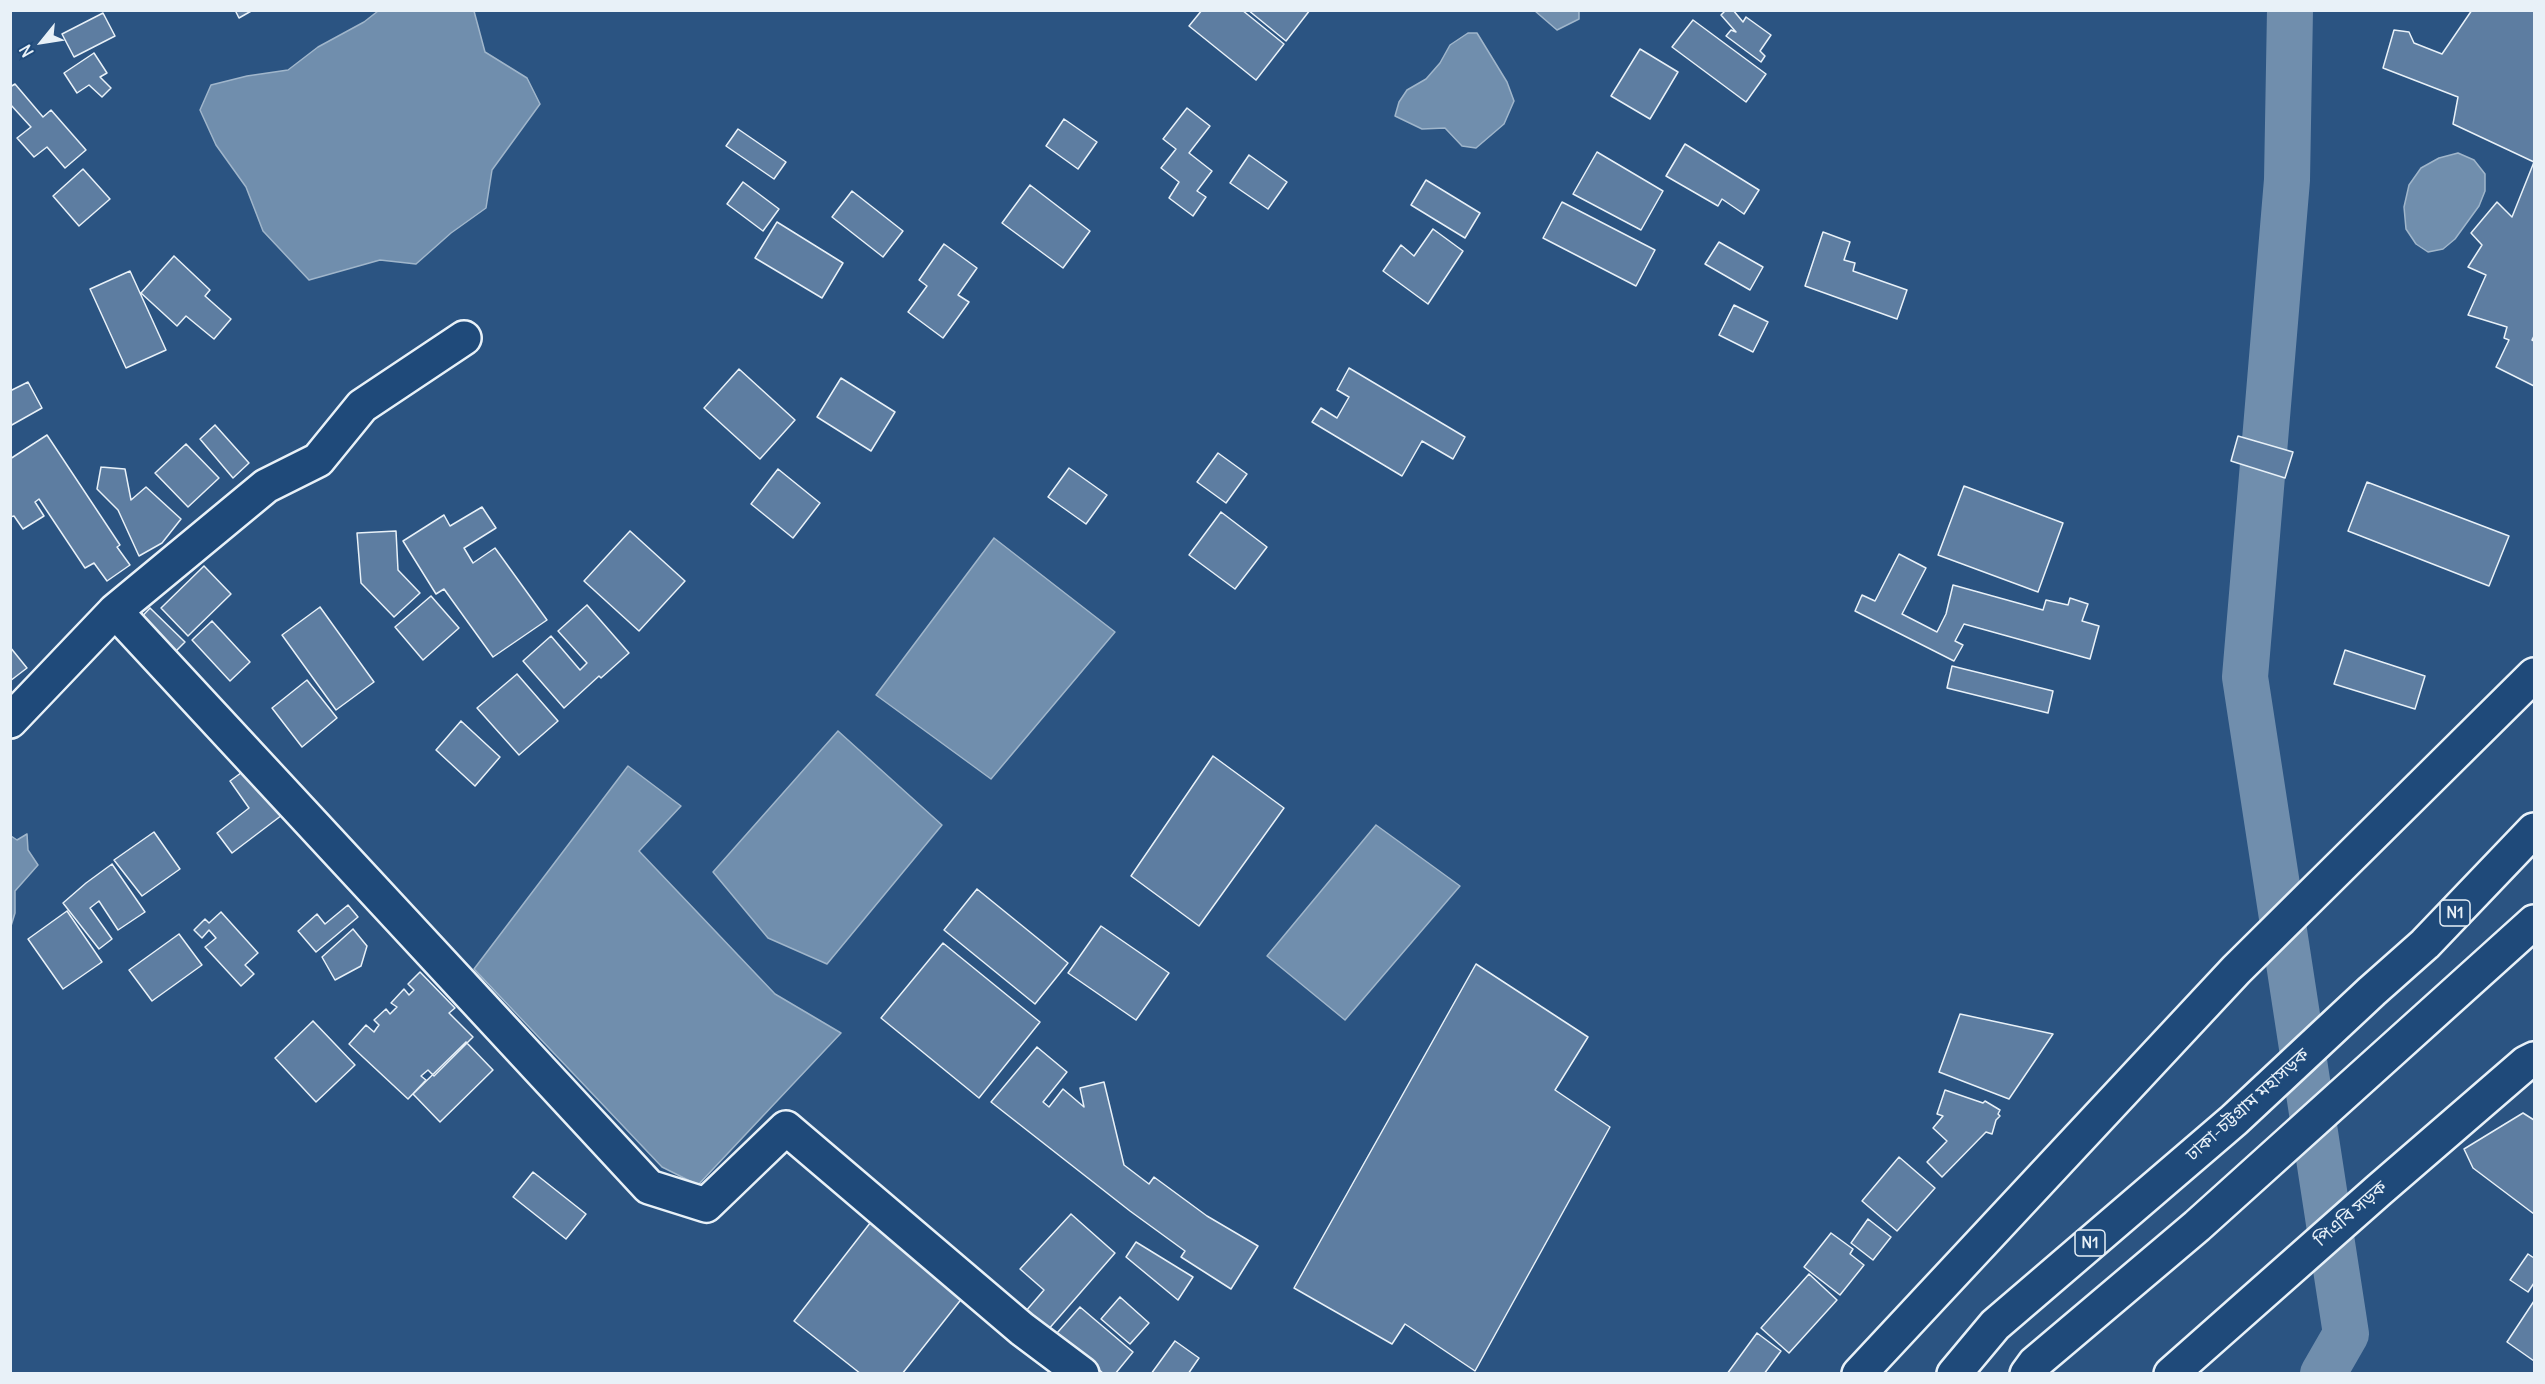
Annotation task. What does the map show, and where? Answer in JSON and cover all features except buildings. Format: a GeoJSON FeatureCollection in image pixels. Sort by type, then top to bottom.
{"type":"FeatureCollection","features":[{"type":"Feature","properties":{"kind":"main road"},"geometry":{"type":"LineString","coordinates":[[10,722],[115,611],[266,486],[318,460],[362,406],[464,338]]}},
{"type":"Feature","properties":{"kind":"main road"},"geometry":{"type":"LineString","coordinates":[[115,611],[649,1187],[706,1205],[786,1128],[1005,1314],[1082,1374]]}},
{"type":"Feature","properties":{"kind":"main road"},"geometry":{"type":"LineString","coordinates":[[1859,1374],[2236,970],[2535,675]]}},
{"type":"Feature","properties":{"kind":"main road","name":"ঢাকা-চট্টগ্রাম মহাসড়ক"},"geometry":{"type":"LineString","coordinates":[[1954,1374],[1995,1325],[2234,1120],[2425,944],[2535,830]]}},
{"type":"Feature","properties":{"kind":"main road"},"geometry":{"type":"LineString","coordinates":[[2027,1374],[2035,1364],[2197,1226],[2535,922]]}},
{"type":"Feature","properties":{"kind":"main road","name":"পিএবি সড়ক"},"geometry":{"type":"LineString","coordinates":[[2181,1364],[2526,1063],[2535,1059]]}},
{"type":"Feature","properties":{"kind":"water"},"geometry":{"type":"Polygon","coordinates":[[[378,11],[474,11],[485,52],[527,78],[540,104],[492,170],[486,208],[451,233],[416,264],[380,260],[309,280],[263,231],[246,187],[216,145],[200,110],[211,85],[247,76],[288,70],[318,47],[364,22],[378,11]]]}},
{"type":"Feature","properties":{"kind":"water"},"geometry":{"type":"Polygon","coordinates":[[[1535,11],[1579,11],[1579,19],[1557,30],[1535,11]]]}},
{"type":"Feature","properties":{"kind":"water"},"geometry":{"type":"Polygon","coordinates":[[[1468,33],[1477,33],[1507,82],[1514,101],[1504,124],[1476,148],[1462,146],[1445,128],[1422,129],[1395,116],[1399,102],[1407,90],[1426,79],[1440,63],[1450,45],[1468,33]]]}},
{"type":"Feature","properties":{"kind":"water"},"geometry":{"type":"Polygon","coordinates":[[[2458,153],[2474,160],[2485,174],[2485,191],[2479,206],[2455,239],[2443,249],[2428,252],[2416,244],[2406,229],[2404,207],[2409,185],[2421,168],[2439,158],[2458,153]]]}},
{"type":"Feature","properties":{"kind":"water"},"geometry":{"type":"Polygon","coordinates":[[[994,538],[1115,632],[991,779],[876,695],[994,538]]]}},
{"type":"Feature","properties":{"kind":"water"},"geometry":{"type":"Polygon","coordinates":[[[838,731],[942,825],[827,964],[768,938],[713,872],[838,731]]]}},
{"type":"Feature","properties":{"kind":"water"},"geometry":{"type":"Polygon","coordinates":[[[628,766],[681,806],[639,851],[775,994],[841,1033],[698,1185],[662,1167],[474,969],[628,766]]]}},
{"type":"Feature","properties":{"kind":"water"},"geometry":{"type":"Polygon","coordinates":[[[1376,825],[1460,886],[1345,1020],[1267,956],[1376,825]]]}},
{"type":"Feature","properties":{"kind":"water"},"geometry":{"type":"Polygon","coordinates":[[[27,834],[28,850],[38,865],[15,891],[15,913],[11,926],[11,836],[17,840],[27,834]]]}},
{"type":"Feature","properties":{"kind":"waterway"},"geometry":{"type":"LineString","coordinates":[[2290,10],[2287,180],[2245,677],[2346,1334],[2323,1374]]}}]}
